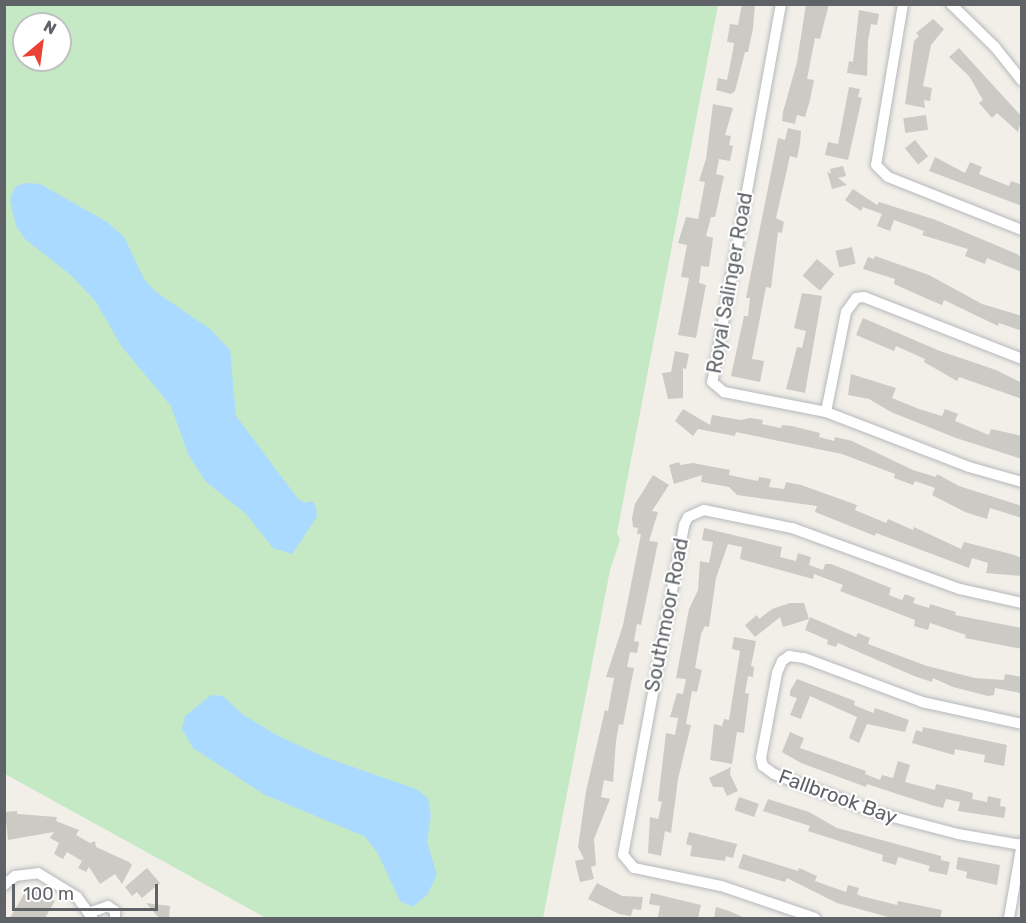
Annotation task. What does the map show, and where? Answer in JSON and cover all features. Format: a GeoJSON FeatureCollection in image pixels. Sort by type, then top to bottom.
{"type":"FeatureCollection","features":[{"type":"Feature","properties":{"kind":"street","name":"Royal Salinger Road"},"geometry":{"type":"LineString","coordinates":[[781,4],[711,375],[712,382],[724,392],[826,412],[969,467],[1022,482]]}},
{"type":"Feature","properties":{"kind":"street"},"geometry":{"type":"LineString","coordinates":[[903,4],[876,165],[888,177],[1022,230]]}},
{"type":"Feature","properties":{"kind":"street"},"geometry":{"type":"LineString","coordinates":[[951,4],[995,47],[1022,81]]}},
{"type":"Feature","properties":{"kind":"street"},"geometry":{"type":"LineString","coordinates":[[826,412],[846,312],[856,298],[870,299],[1022,359]]}},
{"type":"Feature","properties":{"kind":"street","name":"Southmoor Road"},"geometry":{"type":"LineString","coordinates":[[815,918],[722,886],[634,868],[623,855],[684,525],[688,518],[704,510],[792,528],[960,589],[1022,603]]}},
{"type":"Feature","properties":{"kind":"street","name":"Fallbrook Bay"},"geometry":{"type":"LineString","coordinates":[[1021,844],[958,834],[878,813],[774,774],[765,769],[761,758],[779,667],[789,656],[804,658],[922,702],[1022,724]]}},
{"type":"Feature","properties":{"kind":"street"},"geometry":{"type":"LineString","coordinates":[[1009,918],[1021,844]]}},
{"type":"Feature","properties":{"kind":"street"},"geometry":{"type":"LineString","coordinates":[[4,885],[15,876],[39,873],[77,897],[91,916],[108,906],[115,918]]}},
{"type":"Feature","properties":{"kind":"green space"},"geometry":{"type":"Polygon","coordinates":[[[5,5],[718,5],[617,533],[620,540],[610,570],[543,918],[266,918],[5,774],[5,5]]]}},
{"type":"Feature","properties":{"kind":"water"},"geometry":{"type":"Polygon","coordinates":[[[25,183],[40,184],[107,222],[124,237],[144,279],[156,292],[210,329],[230,350],[236,416],[298,499],[306,503],[312,501],[316,506],[317,517],[292,554],[273,548],[246,514],[205,481],[188,454],[171,406],[122,347],[96,302],[72,276],[25,239],[16,226],[10,200],[15,187],[25,183]]]}},
{"type":"Feature","properties":{"kind":"water"},"geometry":{"type":"Polygon","coordinates":[[[211,695],[223,696],[242,714],[278,736],[327,758],[416,789],[428,798],[431,815],[427,842],[437,875],[427,895],[412,907],[400,901],[377,852],[364,836],[265,795],[193,748],[182,729],[185,716],[211,695]]]}},
{"type":"Feature","properties":{"kind":"building"},"geometry":{"type":"Polygon","coordinates":[[[742,4],[755,4],[753,28],[735,91],[731,94],[716,90],[718,78],[727,80],[734,43],[727,42],[730,24],[738,25],[742,4]]]}},
{"type":"Feature","properties":{"kind":"building"},"geometry":{"type":"Polygon","coordinates":[[[806,4],[829,4],[820,39],[815,38],[807,79],[814,80],[810,100],[805,117],[797,115],[795,124],[782,121],[797,62],[806,4]]]}},
{"type":"Feature","properties":{"kind":"building"},"geometry":{"type":"Polygon","coordinates":[[[859,10],[879,14],[877,25],[871,24],[867,76],[847,73],[849,61],[853,62],[859,10]]]}},
{"type":"Feature","properties":{"kind":"building"},"geometry":{"type":"Polygon","coordinates":[[[933,19],[944,29],[931,45],[923,86],[932,88],[930,101],[924,100],[925,108],[905,104],[914,41],[919,36],[916,33],[933,19]]]}},
{"type":"Feature","properties":{"kind":"building"},"geometry":{"type":"Polygon","coordinates":[[[959,48],[1022,117],[1018,132],[997,113],[992,118],[979,103],[983,100],[969,76],[949,57],[959,48]]]}},
{"type":"Feature","properties":{"kind":"building"},"geometry":{"type":"Polygon","coordinates":[[[849,87],[860,89],[858,97],[862,98],[848,160],[825,155],[828,142],[838,144],[849,87]]]}},
{"type":"Feature","properties":{"kind":"building"},"geometry":{"type":"Polygon","coordinates":[[[713,104],[733,108],[725,135],[731,136],[729,145],[733,146],[730,161],[719,159],[716,174],[724,176],[715,217],[711,217],[706,236],[713,238],[709,267],[701,266],[699,283],[706,285],[696,338],[678,335],[689,278],[681,277],[687,245],[678,243],[686,217],[698,219],[705,182],[699,181],[706,159],[713,104]]]}},
{"type":"Feature","properties":{"kind":"building"},"geometry":{"type":"Polygon","coordinates":[[[926,115],[928,130],[905,133],[903,118],[926,115]]]}},
{"type":"Feature","properties":{"kind":"building"},"geometry":{"type":"Polygon","coordinates":[[[788,128],[801,131],[800,143],[797,158],[790,156],[776,218],[784,222],[782,233],[778,232],[771,288],[766,287],[752,359],[764,361],[760,382],[731,376],[744,316],[748,316],[750,298],[746,298],[778,138],[785,140],[788,128]]]}},
{"type":"Feature","properties":{"kind":"building"},"geometry":{"type":"Polygon","coordinates":[[[915,140],[928,156],[918,165],[905,148],[915,140]]]}},
{"type":"Feature","properties":{"kind":"building"},"geometry":{"type":"Polygon","coordinates":[[[935,157],[965,173],[970,162],[982,167],[979,174],[1009,186],[1011,181],[1022,185],[1022,206],[929,171],[935,157]]]}},
{"type":"Feature","properties":{"kind":"building"},"geometry":{"type":"Polygon","coordinates":[[[843,166],[846,176],[838,178],[847,185],[832,189],[827,171],[831,174],[830,169],[843,166]]]}},
{"type":"Feature","properties":{"kind":"building"},"geometry":{"type":"Polygon","coordinates":[[[853,189],[877,205],[879,202],[936,220],[1017,254],[1022,258],[1022,272],[987,258],[985,264],[965,256],[968,249],[922,235],[924,231],[894,220],[890,231],[877,226],[882,214],[863,207],[861,211],[845,200],[853,189]]]}},
{"type":"Feature","properties":{"kind":"building"},"geometry":{"type":"Polygon","coordinates":[[[852,247],[856,264],[839,267],[835,251],[852,247]]]}},
{"type":"Feature","properties":{"kind":"building"},"geometry":{"type":"Polygon","coordinates":[[[875,256],[929,275],[982,304],[1022,316],[1022,331],[999,323],[998,326],[944,300],[942,305],[894,284],[895,279],[863,269],[868,257],[874,259],[875,256]]]}},
{"type":"Feature","properties":{"kind":"building"},"geometry":{"type":"Polygon","coordinates":[[[817,259],[834,274],[820,291],[803,276],[817,259]]]}},
{"type":"Feature","properties":{"kind":"building"},"geometry":{"type":"Polygon","coordinates":[[[802,293],[822,296],[805,393],[786,389],[797,347],[802,348],[806,331],[794,328],[802,293]]]}},
{"type":"Feature","properties":{"kind":"building"},"geometry":{"type":"Polygon","coordinates":[[[863,318],[940,351],[996,370],[1022,383],[1022,399],[959,377],[957,381],[924,362],[925,359],[896,346],[894,351],[856,335],[863,318]]]}},
{"type":"Feature","properties":{"kind":"building"},"geometry":{"type":"Polygon","coordinates":[[[675,351],[689,354],[686,369],[683,368],[683,398],[668,399],[662,373],[671,372],[675,351]]]}},
{"type":"Feature","properties":{"kind":"building"},"geometry":{"type":"Polygon","coordinates":[[[851,374],[896,388],[892,398],[919,409],[942,416],[945,409],[958,414],[955,421],[989,435],[991,429],[1022,436],[1022,459],[956,438],[891,412],[869,399],[848,395],[851,374]]]}},
{"type":"Feature","properties":{"kind":"building"},"geometry":{"type":"Polygon","coordinates":[[[683,409],[710,425],[712,415],[741,420],[750,418],[763,420],[762,424],[781,428],[782,425],[792,426],[820,433],[819,437],[834,441],[835,437],[852,441],[913,470],[936,477],[937,474],[959,486],[1022,506],[1022,518],[990,508],[987,519],[965,512],[932,495],[935,488],[915,481],[913,485],[894,478],[895,474],[842,454],[736,432],[735,436],[698,429],[693,436],[675,421],[683,409]]]}},
{"type":"Feature","properties":{"kind":"building"},"geometry":{"type":"Polygon","coordinates":[[[679,462],[680,465],[693,463],[730,470],[729,475],[758,481],[759,477],[771,479],[769,487],[784,489],[786,482],[801,485],[857,505],[855,510],[886,523],[888,519],[913,530],[914,527],[961,549],[964,542],[1011,554],[1022,558],[1022,576],[986,573],[988,563],[972,558],[969,568],[876,533],[875,536],[815,512],[817,506],[737,495],[729,487],[701,482],[702,475],[674,484],[669,465],[679,462]]]}},
{"type":"Feature","properties":{"kind":"building"},"geometry":{"type":"Polygon","coordinates":[[[653,475],[669,485],[652,511],[658,512],[649,541],[658,542],[641,625],[637,624],[634,641],[639,642],[637,653],[630,652],[627,667],[634,668],[623,725],[619,724],[613,782],[604,780],[601,797],[610,799],[594,839],[596,865],[591,867],[594,879],[580,882],[575,861],[584,859],[578,847],[586,791],[605,710],[608,711],[614,678],[606,677],[623,625],[641,534],[637,534],[638,528],[633,527],[632,518],[635,504],[653,475]]]}},
{"type":"Feature","properties":{"kind":"building"},"geometry":{"type":"Polygon","coordinates":[[[704,528],[782,547],[780,557],[796,561],[798,553],[811,557],[809,565],[823,570],[825,564],[831,564],[891,588],[889,595],[902,600],[905,594],[915,598],[913,603],[929,608],[930,604],[956,612],[955,615],[1022,628],[1022,649],[965,638],[966,635],[930,623],[928,630],[914,626],[915,620],[840,591],[843,585],[814,574],[813,579],[740,559],[742,547],[728,544],[716,578],[709,627],[705,626],[701,634],[695,668],[702,670],[697,692],[692,691],[686,724],[691,725],[678,779],[671,833],[665,831],[661,856],[648,853],[650,817],[658,819],[662,802],[658,801],[666,733],[675,735],[678,718],[670,717],[677,693],[683,694],[686,679],[676,678],[689,609],[698,590],[700,561],[709,563],[713,542],[702,540],[704,528]]]}},
{"type":"Feature","properties":{"kind":"building"},"geometry":{"type":"Polygon","coordinates":[[[790,603],[804,603],[809,619],[783,627],[780,617],[755,637],[745,625],[757,615],[759,619],[772,609],[790,603]]]}},
{"type":"Feature","properties":{"kind":"building"},"geometry":{"type":"Polygon","coordinates":[[[810,617],[856,637],[858,633],[870,638],[868,644],[927,666],[975,678],[1004,680],[1005,674],[1022,677],[1020,693],[995,688],[994,695],[988,696],[953,687],[933,678],[932,682],[914,676],[838,643],[836,647],[827,644],[828,640],[805,630],[810,617]]]}},
{"type":"Feature","properties":{"kind":"building"},"geometry":{"type":"Polygon","coordinates":[[[734,637],[756,641],[751,666],[754,667],[753,677],[748,676],[745,693],[749,694],[744,733],[737,732],[732,764],[710,760],[714,724],[722,726],[724,719],[729,720],[740,651],[732,649],[734,637]]]}},
{"type":"Feature","properties":{"kind":"building"},"geometry":{"type":"Polygon","coordinates":[[[797,679],[855,701],[854,705],[873,713],[875,708],[909,720],[905,732],[867,724],[859,743],[849,738],[857,717],[810,696],[801,719],[790,715],[797,698],[790,696],[790,691],[797,679]]]}},
{"type":"Feature","properties":{"kind":"building"},"geometry":{"type":"Polygon","coordinates":[[[923,727],[1007,745],[1004,766],[984,762],[985,755],[955,749],[954,755],[912,743],[916,730],[922,732],[923,727]]]}},
{"type":"Feature","properties":{"kind":"building"},"geometry":{"type":"Polygon","coordinates":[[[790,732],[804,738],[800,748],[866,771],[865,774],[880,780],[882,775],[893,778],[898,761],[910,765],[905,782],[935,790],[936,784],[958,789],[973,793],[972,799],[987,802],[988,796],[1001,799],[1000,806],[1006,807],[1004,818],[958,811],[960,802],[946,799],[943,808],[931,805],[867,784],[866,787],[801,763],[782,752],[790,732]]]}},
{"type":"Feature","properties":{"kind":"building"},"geometry":{"type":"Polygon","coordinates":[[[731,767],[730,774],[738,791],[727,796],[723,787],[713,787],[709,778],[731,767]]]}},
{"type":"Feature","properties":{"kind":"building"},"geometry":{"type":"Polygon","coordinates":[[[739,797],[759,804],[754,817],[734,810],[739,797]]]}},
{"type":"Feature","properties":{"kind":"building"},"geometry":{"type":"Polygon","coordinates":[[[768,799],[809,812],[837,828],[941,856],[941,860],[950,862],[947,875],[928,871],[930,866],[898,857],[896,865],[882,861],[883,855],[808,831],[810,826],[763,811],[768,799]]]}},
{"type":"Feature","properties":{"kind":"building"},"geometry":{"type":"Polygon","coordinates":[[[17,811],[17,814],[57,817],[56,821],[79,830],[76,835],[90,843],[95,841],[96,847],[129,862],[132,865],[122,884],[115,874],[100,884],[89,867],[86,872],[78,868],[82,861],[67,852],[63,859],[54,854],[59,843],[50,838],[54,832],[8,840],[5,812],[17,811]]]}},
{"type":"Feature","properties":{"kind":"building"},"geometry":{"type":"Polygon","coordinates":[[[689,832],[737,844],[733,858],[726,856],[725,861],[690,856],[692,846],[686,844],[689,832]]]}},
{"type":"Feature","properties":{"kind":"building"},"geometry":{"type":"Polygon","coordinates":[[[743,854],[798,871],[799,868],[817,876],[815,881],[846,892],[848,885],[859,888],[857,894],[861,896],[897,905],[898,901],[942,910],[940,918],[892,918],[837,903],[787,878],[785,882],[738,868],[743,854]]]}},
{"type":"Feature","properties":{"kind":"building"},"geometry":{"type":"Polygon","coordinates":[[[958,857],[1000,865],[997,885],[966,878],[967,872],[956,869],[958,857]]]}},
{"type":"Feature","properties":{"kind":"building"},"geometry":{"type":"Polygon","coordinates":[[[147,868],[160,883],[142,898],[137,892],[132,896],[125,887],[147,868]]]}},
{"type":"Feature","properties":{"kind":"building"},"geometry":{"type":"Polygon","coordinates":[[[597,883],[622,896],[643,897],[641,910],[633,909],[631,916],[619,914],[588,899],[597,883]]]}},
{"type":"Feature","properties":{"kind":"building"},"geometry":{"type":"Polygon","coordinates":[[[37,890],[55,901],[45,918],[10,918],[24,894],[37,890]]]}},
{"type":"Feature","properties":{"kind":"building"},"geometry":{"type":"Polygon","coordinates":[[[651,893],[701,905],[698,918],[658,917],[660,906],[649,904],[651,893]]]}},
{"type":"Feature","properties":{"kind":"building"},"geometry":{"type":"Polygon","coordinates":[[[146,903],[170,906],[169,918],[159,918],[146,903]]]}},
{"type":"Feature","properties":{"kind":"building"},"geometry":{"type":"Polygon","coordinates":[[[716,907],[729,911],[745,918],[714,918],[716,907]]]}}]}
